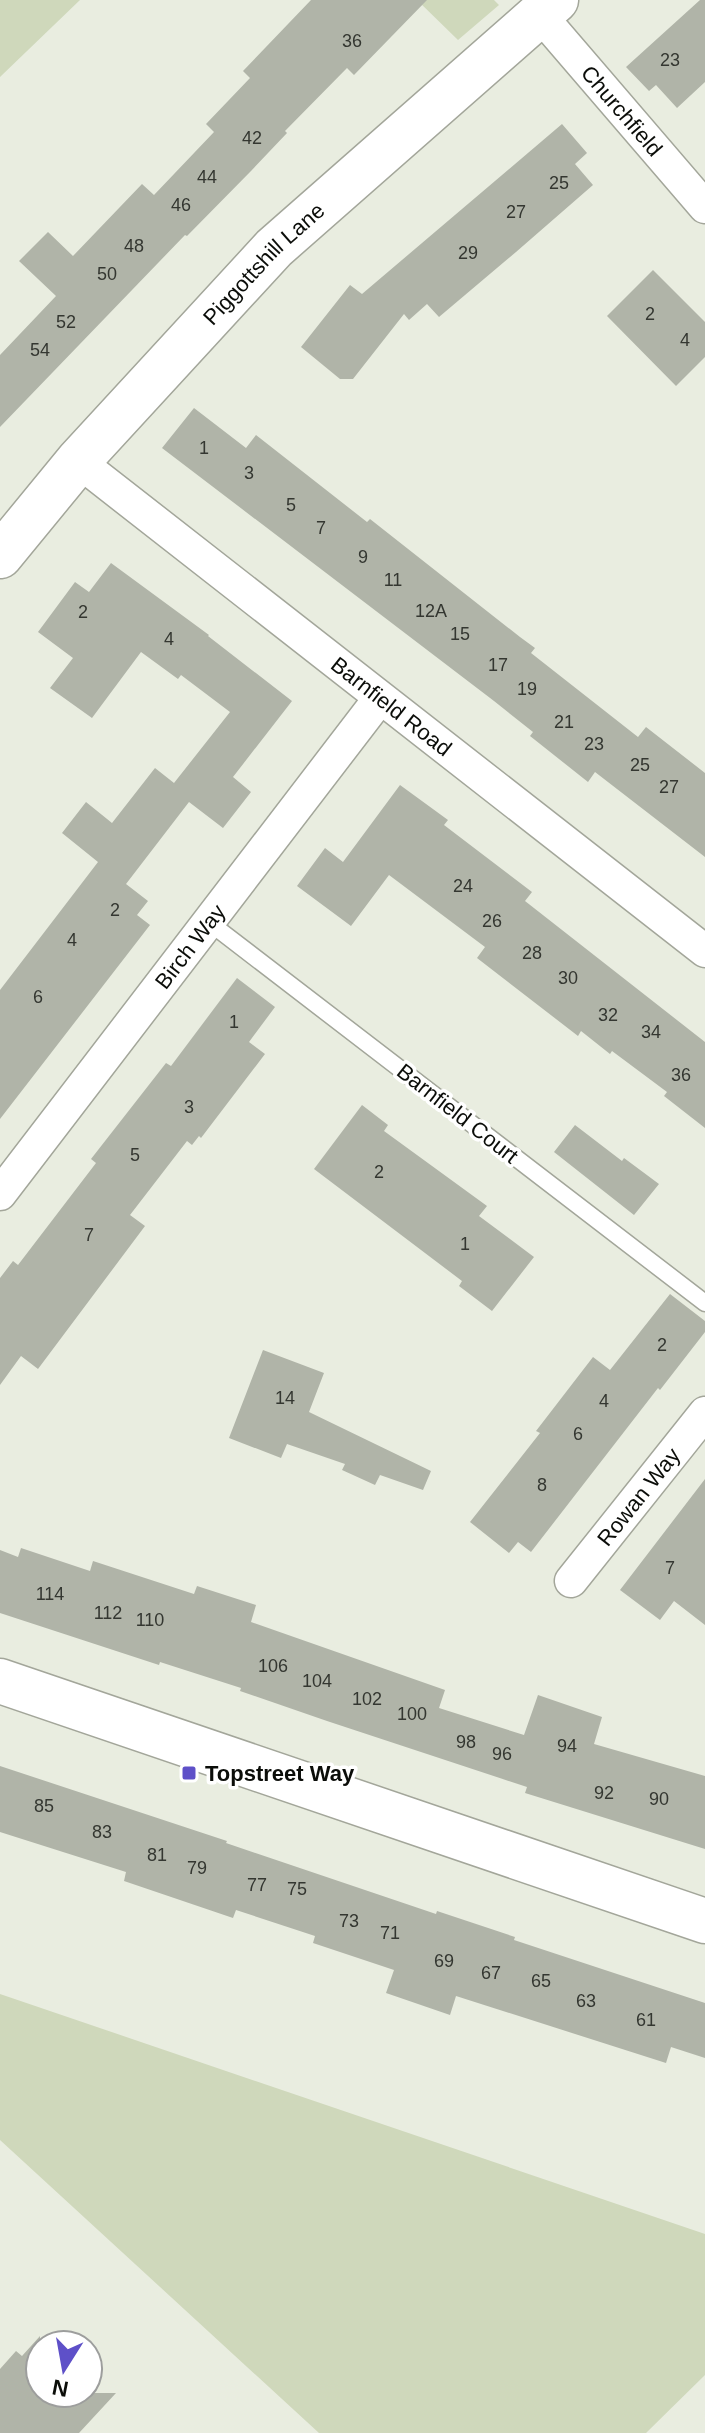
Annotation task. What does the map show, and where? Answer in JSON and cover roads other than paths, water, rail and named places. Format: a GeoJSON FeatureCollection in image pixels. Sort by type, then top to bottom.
{"type":"FeatureCollection","features":[{"type":"Feature","properties":{"kind":"street","name":"Churchfield"},"geometry":{"type":"LineString","coordinates":[[548,8],[705,207]]}},
{"type":"Feature","properties":{"kind":"street","name":"Piggottshill Lane"},"geometry":{"type":"LineString","coordinates":[[0,556],[78,461],[274,248],[548,8]]}},
{"type":"Feature","properties":{"kind":"street","name":"Barnfield Road"},"geometry":{"type":"LineString","coordinates":[[78,461],[705,951]]}},
{"type":"Feature","properties":{"kind":"street","name":"Birch Way"},"geometry":{"type":"LineString","coordinates":[[0,1194],[380,698]]}},
{"type":"Feature","properties":{"kind":"street","name":"Rowan Way"},"geometry":{"type":"LineString","coordinates":[[571,1581],[705,1413]]}},
{"type":"Feature","properties":{"kind":"street"},"geometry":{"type":"LineString","coordinates":[[0,1681],[705,1921]]}},
{"type":"Feature","properties":{"kind":"lane","name":"Barnfield Court"},"geometry":{"type":"LineString","coordinates":[[210,923],[705,1303]]}},
{"type":"Feature","properties":{"kind":"place","name":"Topstreet Way"},"geometry":{"type":"Point","coordinates":[189,1773]}}]}
